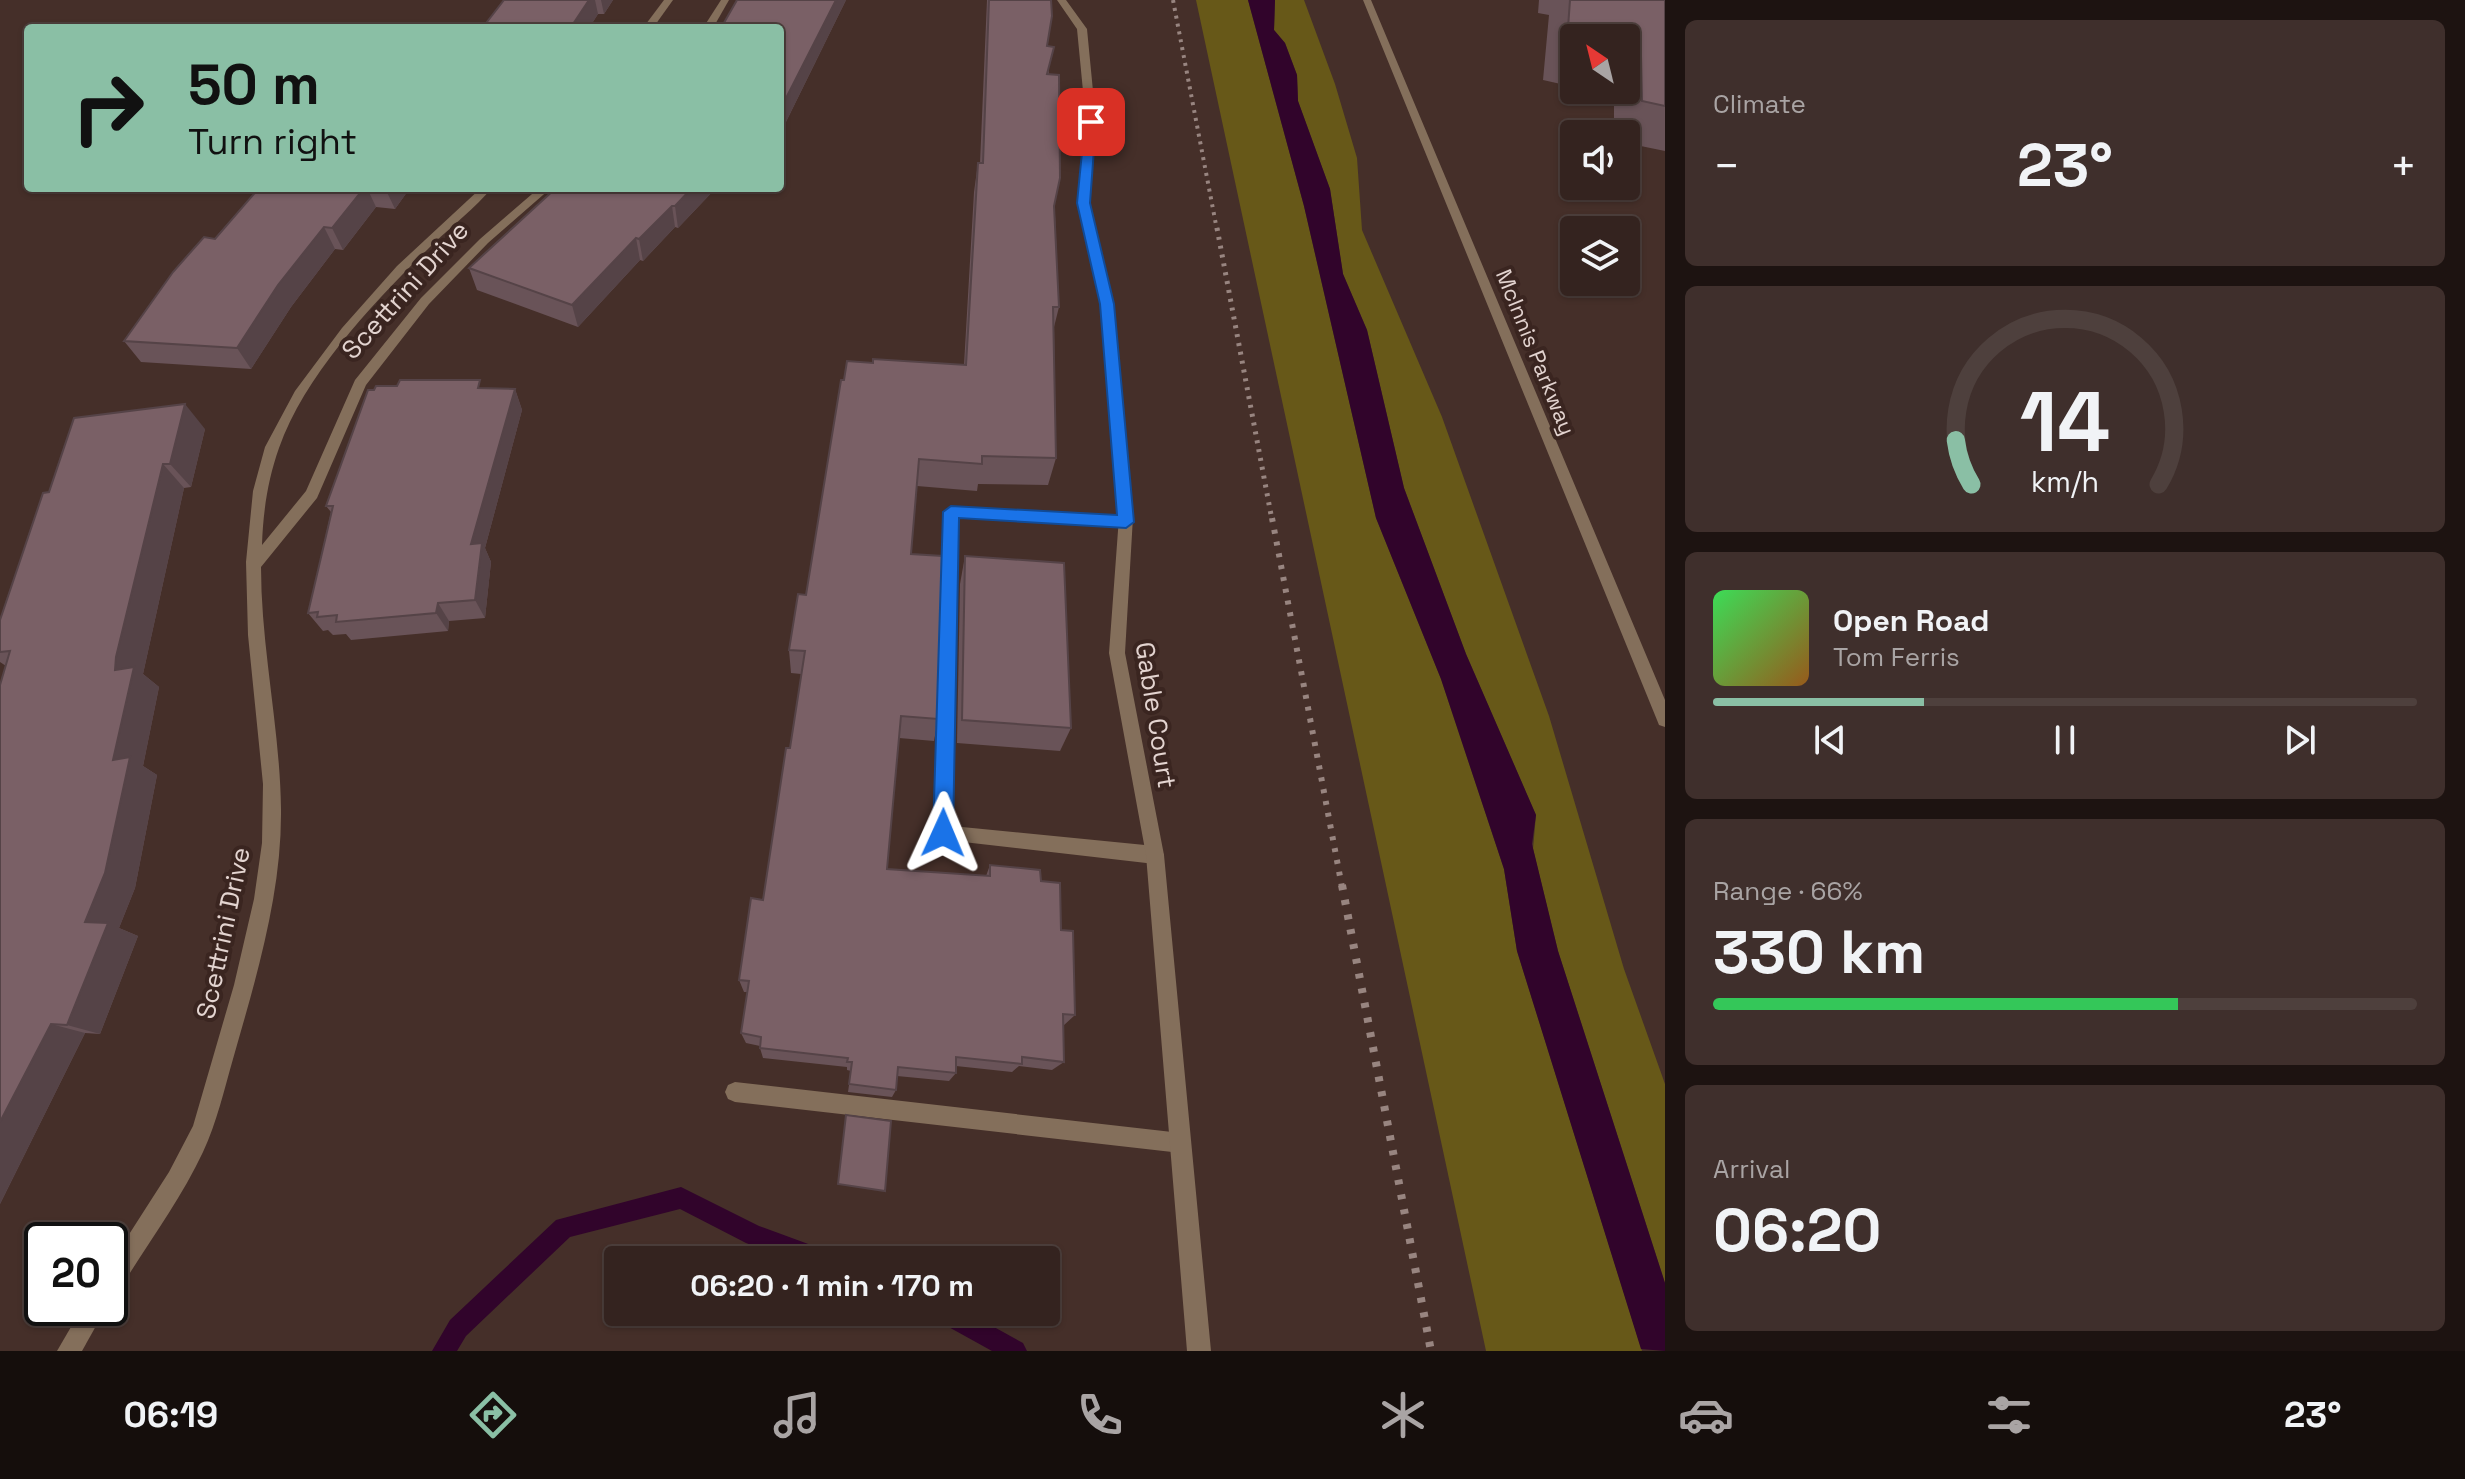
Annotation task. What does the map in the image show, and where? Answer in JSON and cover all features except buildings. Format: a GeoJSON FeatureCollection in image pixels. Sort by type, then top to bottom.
{"type":"FeatureCollection","features":[{"type":"Feature","properties":{"kind":"street"},"geometry":{"type":"LineString","coordinates":[[651,24],[669,0]]}},
{"type":"Feature","properties":{"kind":"street"},"geometry":{"type":"LineString","coordinates":[[710,24],[725,0]]}},
{"type":"Feature","properties":{"kind":"street","name":"Gable Court"},"geometry":{"type":"LineString","coordinates":[[1061,0],[1082,29],[1091,122],[1083,203],[1107,304],[1126,522],[1117,653],[1155,855],[1199,1351]]}},
{"type":"Feature","properties":{"kind":"street","name":"McInnis Parkway"},"geometry":{"type":"LineString","coordinates":[[1367,0],[1665,720]]}},
{"type":"Feature","properties":{"kind":"street","name":"Scettrini Drive"},"geometry":{"type":"LineString","coordinates":[[128,1255],[197,1142],[247,978],[271,842],[268,722],[254,609],[253,566],[259,496],[280,429],[308,382],[373,299],[483,192]]}},
{"type":"Feature","properties":{"kind":"street","name":"Scettrini Drive"},"geometry":{"type":"LineString","coordinates":[[253,566],[312,494],[360,383],[425,301],[484,241],[541,192]]}},
{"type":"Feature","properties":{"kind":"street"},"geometry":{"type":"LineString","coordinates":[[1126,522],[951,512],[943,833],[1155,855]]}},
{"type":"Feature","properties":{"kind":"street"},"geometry":{"type":"LineString","coordinates":[[735,1092],[1181,1143]]}},
{"type":"Feature","properties":{"kind":"street"},"geometry":{"type":"LineString","coordinates":[[69,1351],[84,1326]]}},
{"type":"Feature","properties":{"kind":"shaded area"},"geometry":{"type":"Polygon","coordinates":[[[1196,0],[1248,0],[1304,206],[1376,518],[1441,679],[1504,869],[1517,951],[1642,1351],[1486,1351],[1196,0]]]}},
{"type":"Feature","properties":{"kind":"shaded area"},"geometry":{"type":"Polygon","coordinates":[[[1248,0],[1275,0],[1274,30],[1285,43],[1297,75],[1298,101],[1330,189],[1343,274],[1367,330],[1404,488],[1466,654],[1536,815],[1532,844],[1558,951],[1665,1283],[1665,1351],[1641,1349],[1517,951],[1504,869],[1441,679],[1376,518],[1304,206],[1248,0]]]}},
{"type":"Feature","properties":{"kind":"shaded area"},"geometry":{"type":"Polygon","coordinates":[[[1275,0],[1304,0],[1335,84],[1357,158],[1362,230],[1442,417],[1549,716],[1624,969],[1665,1084],[1665,1283],[1558,951],[1533,849],[1536,815],[1466,654],[1404,488],[1367,330],[1343,274],[1330,189],[1298,101],[1297,75],[1285,43],[1274,30],[1275,0]]]}},
{"type":"Feature","properties":{"kind":"waterway"},"geometry":{"type":"LineString","coordinates":[[444,1351],[458,1328],[564,1228],[681,1198],[754,1235],[784,1246]]}},
{"type":"Feature","properties":{"kind":"waterway"},"geometry":{"type":"LineString","coordinates":[[969,1326],[1015,1351]]}},
{"type":"Feature","properties":{"kind":"railway"},"geometry":{"type":"LineString","coordinates":[[1173,0],[1217,230]]}},
{"type":"Feature","properties":{"kind":"railway"},"geometry":{"type":"LineString","coordinates":[[1217,228],[1272,520]]}},
{"type":"Feature","properties":{"kind":"railway"},"geometry":{"type":"LineString","coordinates":[[1272,518],[1342,887]]}},
{"type":"Feature","properties":{"kind":"railway"},"geometry":{"type":"LineString","coordinates":[[1342,885],[1431,1351]]}},
{"type":"Feature","properties":{"kind":"route"},"geometry":{"type":"LineString","coordinates":[[943,833],[951,512],[1126,522],[1107,304],[1083,203],[1091,122]]}}]}
